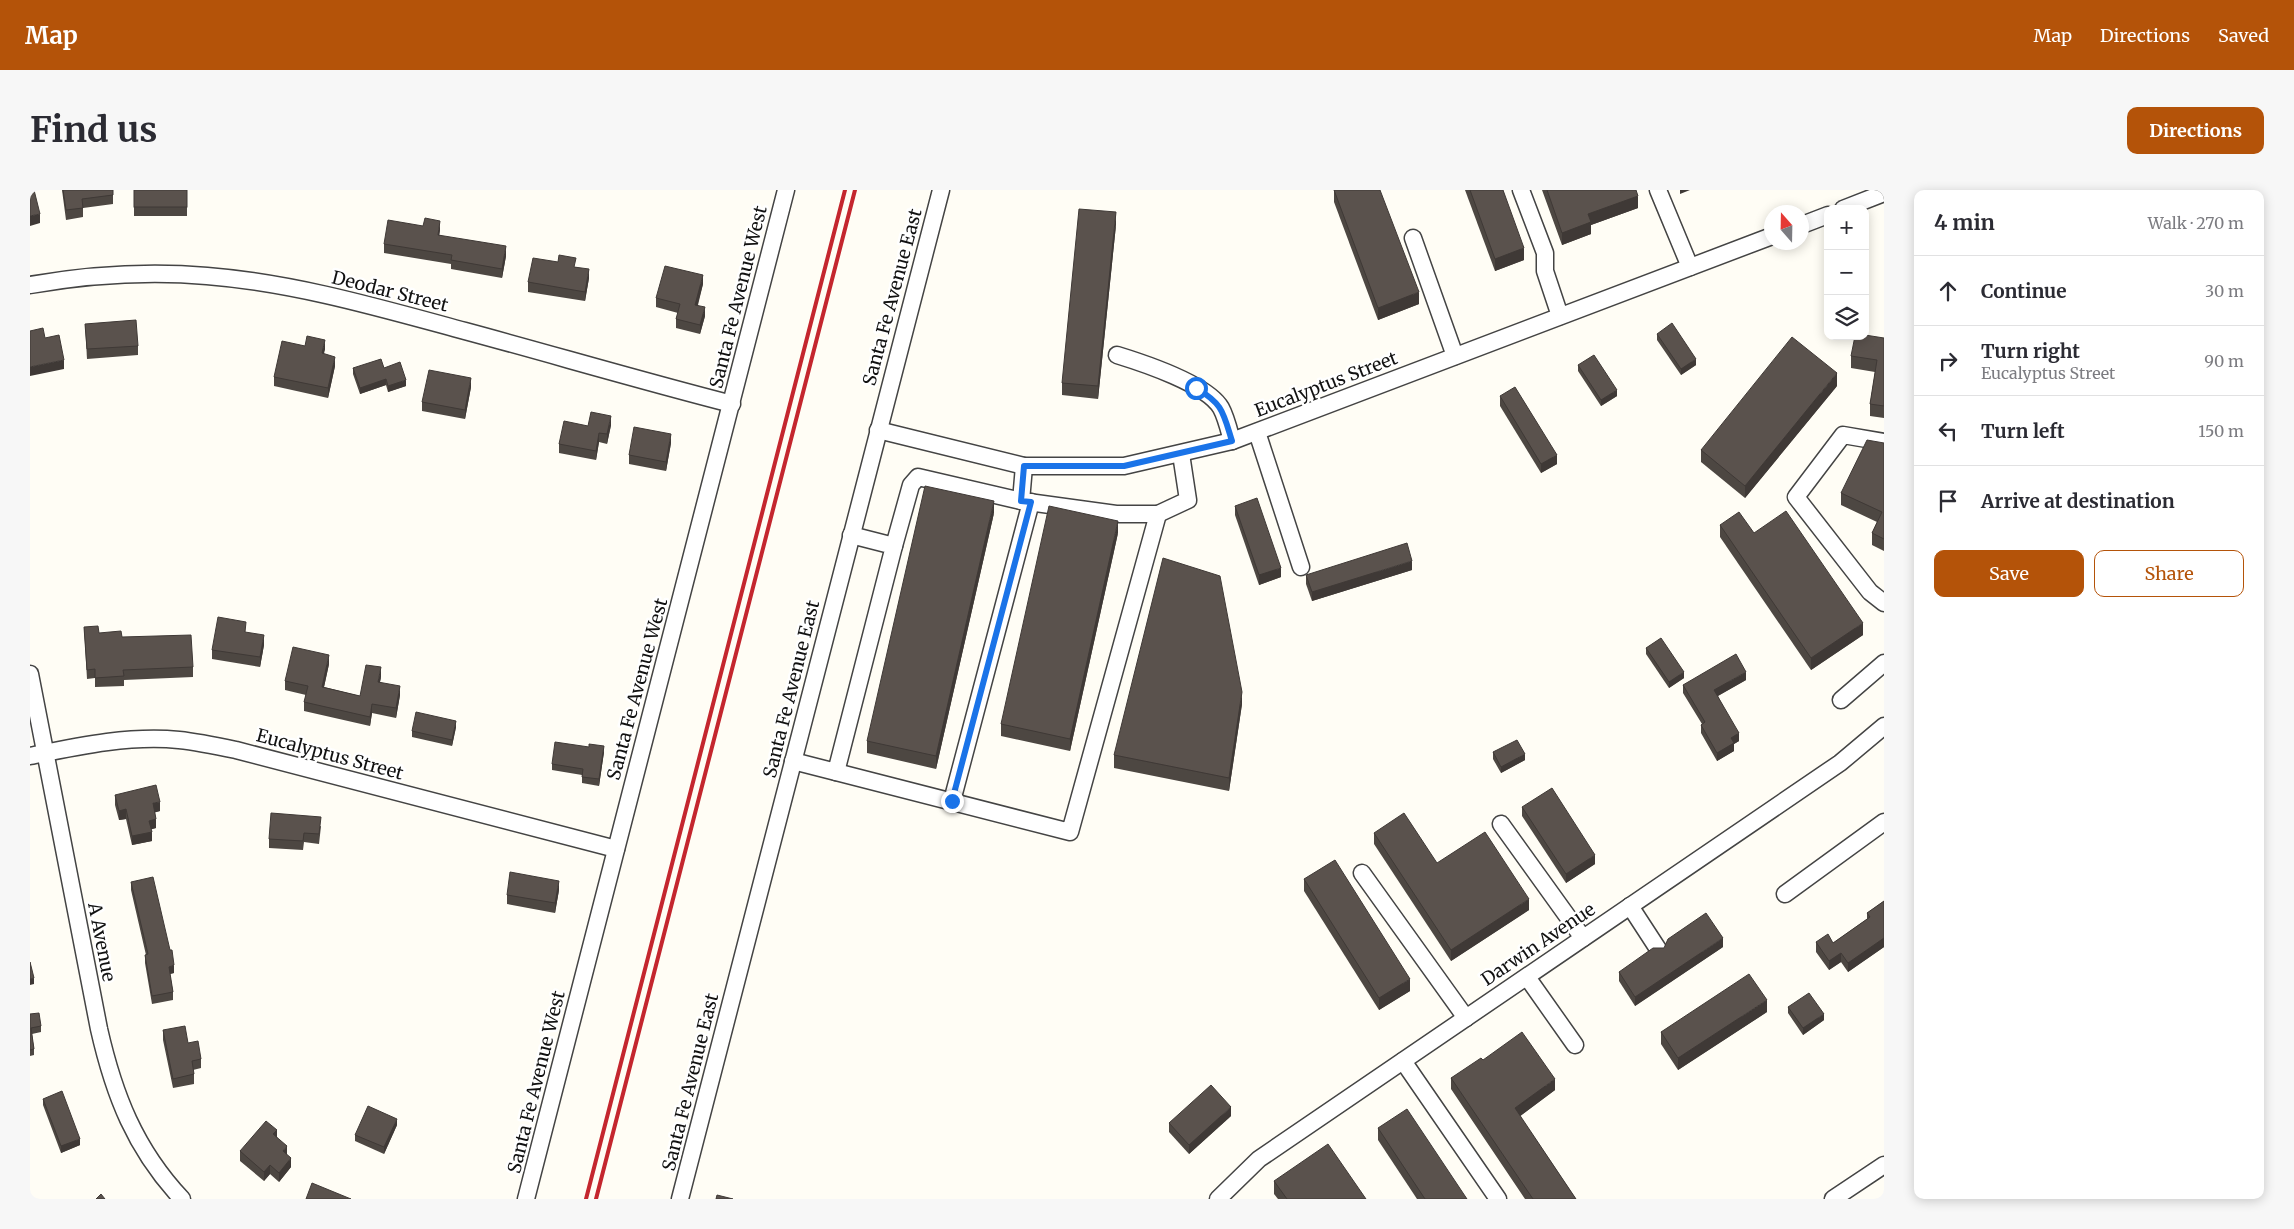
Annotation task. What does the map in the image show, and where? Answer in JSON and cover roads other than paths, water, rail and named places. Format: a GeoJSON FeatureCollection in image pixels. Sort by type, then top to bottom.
{"type":"FeatureCollection","features":[{"type":"Feature","properties":{"kind":"street","name":"Santa Fe Avenue West"},"geometry":{"type":"LineString","coordinates":[[526,1199],[786,190]]}},
{"type":"Feature","properties":{"kind":"street","name":"Santa Fe Avenue East"},"geometry":{"type":"LineString","coordinates":[[680,1199],[941,190]]}},
{"type":"Feature","properties":{"kind":"street"},"geometry":{"type":"LineString","coordinates":[[1521,190],[1545,253],[1545,271],[1560,316]]}},
{"type":"Feature","properties":{"kind":"street"},"geometry":{"type":"LineString","coordinates":[[1658,190],[1690,267]]}},
{"type":"Feature","properties":{"kind":"street"},"geometry":{"type":"LineString","coordinates":[[1853,205],[1884,193]]}},
{"type":"Feature","properties":{"kind":"street"},"geometry":{"type":"LineString","coordinates":[[1809,222],[1824,217]]}},
{"type":"Feature","properties":{"kind":"street"},"geometry":{"type":"LineString","coordinates":[[1413,238],[1455,356]]}},
{"type":"Feature","properties":{"kind":"street","name":"Eucalyptus Street"},"geometry":{"type":"LineString","coordinates":[[878,430],[1024,466],[1124,466],[1181,454],[1232,441],[1257,432],[1764,239]]}},
{"type":"Feature","properties":{"kind":"street","name":"Deodar Street"},"geometry":{"type":"LineString","coordinates":[[30,285],[76,278],[140,274],[206,276],[267,283],[374,306],[732,404]]}},
{"type":"Feature","properties":{"kind":"street"},"geometry":{"type":"LineString","coordinates":[[1117,355],[1168,374],[1214,398],[1221,409],[1232,441]]}},
{"type":"Feature","properties":{"kind":"street"},"geometry":{"type":"LineString","coordinates":[[1257,432],[1301,567]]}},
{"type":"Feature","properties":{"kind":"street"},"geometry":{"type":"LineString","coordinates":[[1884,442],[1842,435],[1796,497],[1870,592],[1884,603]]}},
{"type":"Feature","properties":{"kind":"street"},"geometry":{"type":"LineString","coordinates":[[836,772],[894,546],[911,485],[918,477],[1026,502],[1116,514],[1158,514],[1188,500],[1181,454]]}},
{"type":"Feature","properties":{"kind":"street"},"geometry":{"type":"LineString","coordinates":[[952,801],[1026,502],[1024,466]]}},
{"type":"Feature","properties":{"kind":"street"},"geometry":{"type":"LineString","coordinates":[[793,761],[1070,832],[1158,514]]}},
{"type":"Feature","properties":{"kind":"street"},"geometry":{"type":"LineString","coordinates":[[851,535],[894,546]]}},
{"type":"Feature","properties":{"kind":"street"},"geometry":{"type":"LineString","coordinates":[[1841,700],[1884,663]]}},
{"type":"Feature","properties":{"kind":"street","name":"A Avenue"},"geometry":{"type":"LineString","coordinates":[[30,674],[37,754],[108,1070],[124,1114],[140,1144],[165,1180],[182,1199]]}},
{"type":"Feature","properties":{"kind":"street","name":"Darwin Avenue"},"geometry":{"type":"LineString","coordinates":[[1218,1199],[1260,1159],[1840,763],[1884,726]]}},
{"type":"Feature","properties":{"kind":"street","name":"Eucalyptus Street"},"geometry":{"type":"LineString","coordinates":[[37,754],[132,740],[179,740],[205,744],[236,750],[616,849]]}},
{"type":"Feature","properties":{"kind":"street"},"geometry":{"type":"LineString","coordinates":[[1785,894],[1884,822]]}},
{"type":"Feature","properties":{"kind":"street"},"geometry":{"type":"LineString","coordinates":[[1501,824],[1583,938]]}},
{"type":"Feature","properties":{"kind":"street"},"geometry":{"type":"LineString","coordinates":[[1362,873],[1466,1018]]}},
{"type":"Feature","properties":{"kind":"street"},"geometry":{"type":"LineString","coordinates":[[1630,906],[1658,949]]}},
{"type":"Feature","properties":{"kind":"street"},"geometry":{"type":"LineString","coordinates":[[1526,977],[1575,1045]]}},
{"type":"Feature","properties":{"kind":"street"},"geometry":{"type":"LineString","coordinates":[[1403,1061],[1498,1199]]}},
{"type":"Feature","properties":{"kind":"street"},"geometry":{"type":"LineString","coordinates":[[1833,1199],[1884,1165]]}},
{"type":"Feature","properties":{"kind":"railway"},"geometry":{"type":"LineString","coordinates":[[586,1199],[845,190]]}},
{"type":"Feature","properties":{"kind":"railway"},"geometry":{"type":"LineString","coordinates":[[596,1199],[855,190]]}}]}
